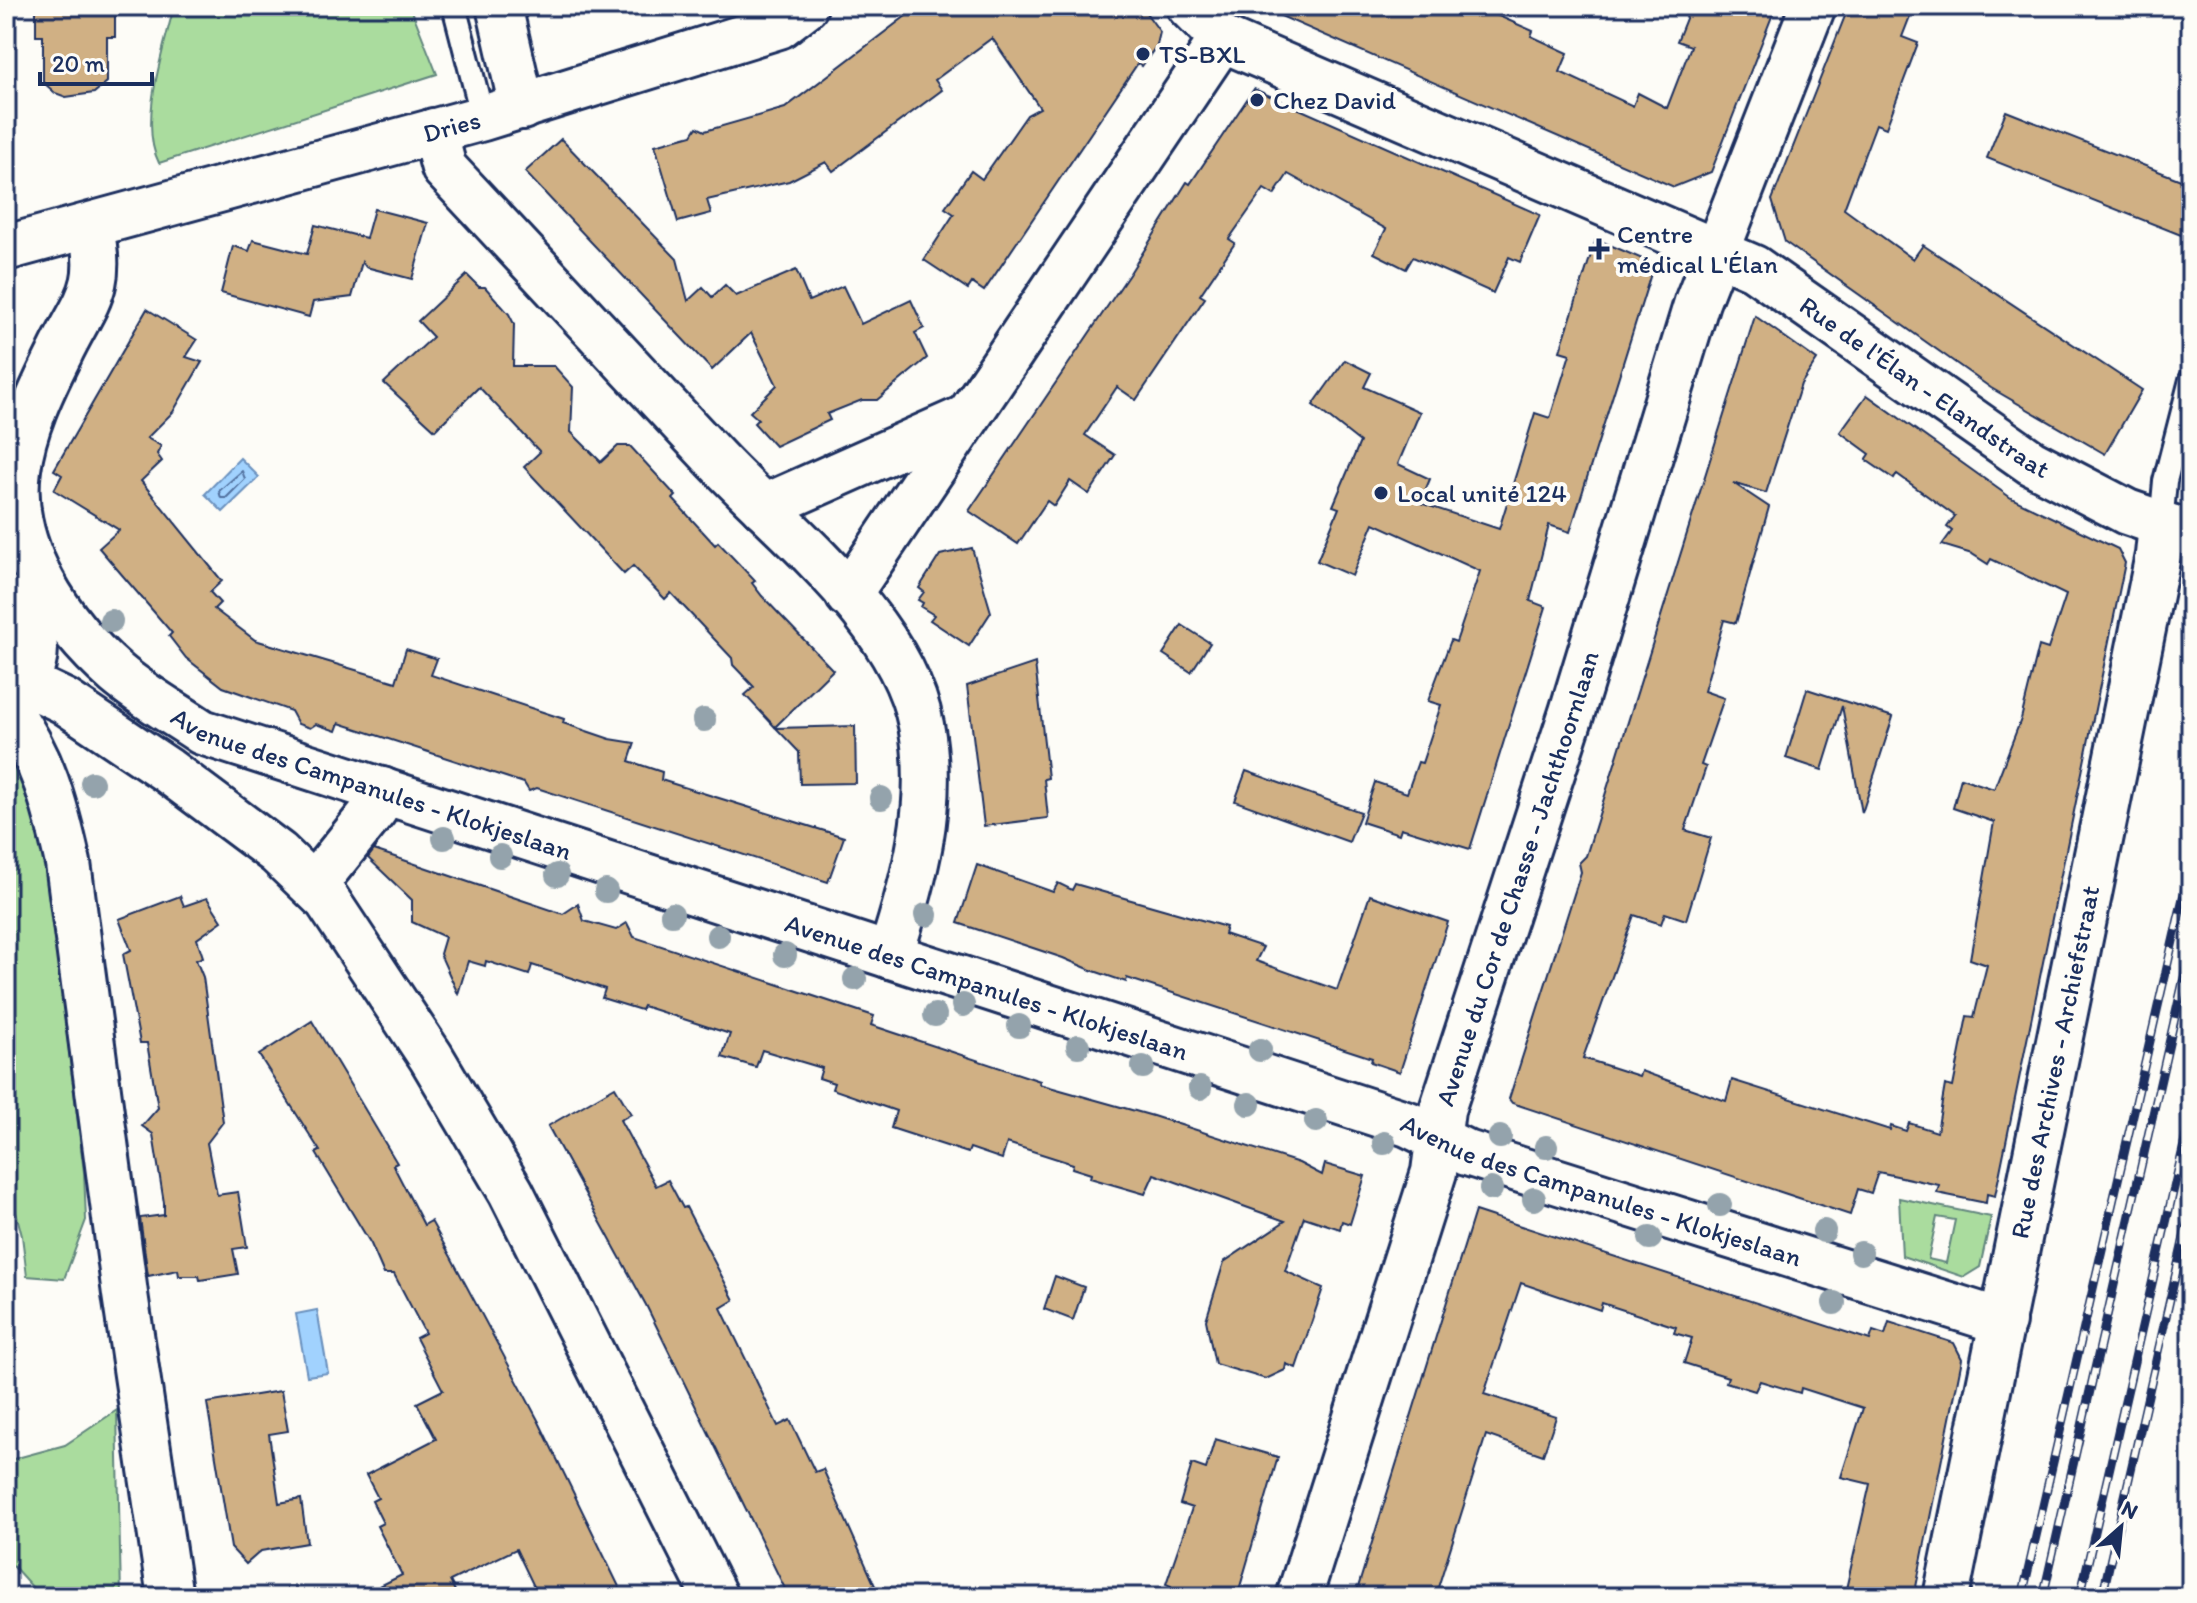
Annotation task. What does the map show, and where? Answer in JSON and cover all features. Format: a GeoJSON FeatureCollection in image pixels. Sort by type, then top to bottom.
{"type":"FeatureCollection","features":[{"type":"Feature","properties":{"kind":"street"},"geometry":{"type":"LineString","coordinates":[[499,6],[502,112]]}},
{"type":"Feature","properties":{"kind":"street","name":"Dries"},"geometry":{"type":"LineString","coordinates":[[6,248],[502,112],[779,26],[805,6]]}},
{"type":"Feature","properties":{"kind":"street","name":"Rue de l'Élan - Elandstraat"},"geometry":{"type":"LineString","coordinates":[[1189,6],[1222,39],[1754,268],[2031,462],[2176,530]]}},
{"type":"Feature","properties":{"kind":"street","name":"Avenue du Cor de Chasse - Jachthoornlaan"},"geometry":{"type":"LineString","coordinates":[[1299,1597],[1434,1172],[1442,1110],[1716,252],[1813,6]]}},
{"type":"Feature","properties":{"kind":"street"},"geometry":{"type":"LineString","coordinates":[[848,595],[1222,39]]}},
{"type":"Feature","properties":{"kind":"street"},"geometry":{"type":"LineString","coordinates":[[434,131],[444,168],[848,595],[889,648],[921,723],[927,778],[921,849],[890,956]]}},
{"type":"Feature","properties":{"kind":"street"},"geometry":{"type":"LineString","coordinates":[[12,695],[32,668],[35,636],[20,608],[6,598],[20,576],[21,522],[17,471],[26,429],[96,285],[98,268],[90,226]]}},
{"type":"Feature","properties":{"kind":"street"},"geometry":{"type":"LineString","coordinates":[[764,507],[967,417]]}},
{"type":"Feature","properties":{"kind":"street","name":"Rue des Archives - Archiefstraat"},"geometry":{"type":"LineString","coordinates":[[1946,1597],[2176,530]]}},
{"type":"Feature","properties":{"kind":"street","name":"Avenue des Campanules - Klokjeslaan"},"geometry":{"type":"LineString","coordinates":[[20,576],[120,676],[202,732],[1408,1124],[1467,1153],[2003,1322]]}},
{"type":"Feature","properties":{"kind":"street"},"geometry":{"type":"LineString","coordinates":[[12,695],[64,701],[167,770],[314,885],[431,1057],[511,1192],[715,1597]]}},
{"type":"Feature","properties":{"kind":"street"},"geometry":{"type":"LineString","coordinates":[[12,695],[54,798],[68,863],[125,1294],[170,1597]]}},
{"type":"Feature","properties":{"kind":"street"},"geometry":{"type":"LineString","coordinates":[[314,885],[375,809],[382,790]]}},
{"type":"Feature","properties":{"kind":"lane"},"geometry":{"type":"LineString","coordinates":[[454,6],[502,112]]}},
{"type":"Feature","properties":{"kind":"lane"},"geometry":{"type":"LineString","coordinates":[[2176,530],[2165,481],[2191,380]]}},
{"type":"Feature","properties":{"kind":"green space"},"geometry":{"type":"Polygon","coordinates":[[[174,6],[410,6],[437,74],[159,163],[153,146],[152,107],[174,6]]]}},
{"type":"Feature","properties":{"kind":"green space"},"geometry":{"type":"Polygon","coordinates":[[[6,758],[17,767],[43,842],[84,1172],[86,1220],[64,1279],[27,1276],[22,1236],[6,1173],[6,989],[13,976],[6,951],[6,758]]]}},
{"type":"Feature","properties":{"kind":"green space"},"geometry":{"type":"Polygon","coordinates":[[[1899,1198],[1991,1217],[1980,1267],[1964,1277],[1902,1256],[1899,1198]],[[1937,1217],[1928,1259],[1946,1263],[1955,1220],[1937,1217]]]}},
{"type":"Feature","properties":{"kind":"green space"},"geometry":{"type":"Polygon","coordinates":[[[117,1410],[121,1597],[35,1597],[34,1589],[6,1558],[6,1461],[65,1445],[117,1410]]]}},
{"type":"Feature","properties":{"kind":"water"},"geometry":{"type":"Polygon","coordinates":[[[240,458],[259,477],[223,512],[205,494],[240,458]]]}},
{"type":"Feature","properties":{"kind":"water"},"geometry":{"type":"Polygon","coordinates":[[[317,1310],[328,1373],[307,1376],[296,1314],[317,1310]]]}},
{"type":"Feature","properties":{"kind":"building"},"geometry":{"type":"Polygon","coordinates":[[[36,6],[115,6],[115,37],[107,37],[107,82],[94,93],[66,97],[55,93],[43,82],[43,36],[36,36],[36,6]]]}},
{"type":"Feature","properties":{"kind":"building"},"geometry":{"type":"Polygon","coordinates":[[[919,6],[1141,6],[1160,32],[1157,45],[1142,66],[1138,63],[984,291],[972,283],[968,289],[924,260],[954,214],[945,208],[971,171],[982,179],[1027,115],[1040,108],[992,38],[935,80],[942,90],[833,171],[826,162],[789,181],[707,200],[711,213],[678,222],[655,145],[692,135],[697,127],[705,131],[785,108],[919,6]]]}},
{"type":"Feature","properties":{"kind":"building"},"geometry":{"type":"Polygon","coordinates":[[[1258,6],[1476,6],[1533,31],[1531,36],[1568,53],[1560,72],[1633,106],[1638,93],[1667,108],[1691,46],[1677,41],[1691,6],[1776,6],[1711,172],[1674,187],[1258,6]]]}},
{"type":"Feature","properties":{"kind":"building"},"geometry":{"type":"Polygon","coordinates":[[[1849,6],[1914,6],[1902,37],[1918,43],[1886,128],[1876,124],[1844,209],[1913,259],[1923,245],[2142,390],[2105,454],[1991,388],[1785,242],[1772,200],[1849,6]]]}},
{"type":"Feature","properties":{"kind":"building"},"geometry":{"type":"Polygon","coordinates":[[[1254,89],[1540,215],[1520,262],[1509,257],[1493,293],[1413,257],[1406,269],[1374,253],[1386,229],[1288,174],[1274,195],[1264,189],[1229,239],[1235,243],[1200,295],[1205,298],[1136,400],[1117,387],[1085,435],[1115,455],[1089,494],[1070,481],[1054,506],[1047,501],[1018,544],[969,511],[1130,273],[1187,182],[1190,184],[1254,89]]]}},
{"type":"Feature","properties":{"kind":"building"},"geometry":{"type":"Polygon","coordinates":[[[2006,111],[2191,184],[2191,239],[1987,158],[2006,111]]]}},
{"type":"Feature","properties":{"kind":"building"},"geometry":{"type":"Polygon","coordinates":[[[561,139],[677,259],[688,301],[703,287],[712,297],[725,285],[736,296],[796,270],[809,301],[843,286],[861,324],[911,300],[924,328],[915,333],[927,358],[877,400],[862,400],[827,414],[830,420],[775,446],[754,423],[758,419],[750,412],[777,385],[751,333],[712,370],[525,172],[561,139]]]}},
{"type":"Feature","properties":{"kind":"building"},"geometry":{"type":"Polygon","coordinates":[[[374,209],[428,223],[412,279],[366,267],[362,262],[352,297],[313,302],[309,317],[221,293],[233,246],[249,251],[253,240],[307,254],[315,225],[366,238],[374,209]]]}},
{"type":"Feature","properties":{"kind":"building"},"geometry":{"type":"Polygon","coordinates":[[[1596,239],[1654,264],[1570,532],[1549,525],[1530,601],[1546,607],[1470,849],[1401,828],[1399,834],[1362,822],[1375,782],[1407,793],[1418,762],[1422,763],[1441,705],[1428,701],[1451,640],[1456,642],[1480,571],[1374,523],[1352,576],[1317,561],[1339,508],[1333,506],[1360,442],[1313,405],[1345,360],[1371,373],[1364,387],[1420,412],[1398,464],[1430,479],[1420,503],[1499,529],[1535,413],[1550,418],[1570,354],[1560,351],[1596,239]]]}},
{"type":"Feature","properties":{"kind":"building"},"geometry":{"type":"Polygon","coordinates":[[[467,275],[479,287],[485,287],[509,314],[514,324],[513,366],[554,366],[573,387],[571,432],[601,462],[618,446],[630,446],[676,496],[673,499],[715,545],[718,542],[755,581],[752,583],[762,596],[833,670],[775,727],[745,695],[754,687],[733,665],[732,658],[671,593],[665,599],[633,566],[624,574],[524,467],[540,452],[479,387],[435,430],[384,383],[433,337],[418,321],[467,275]]]}},
{"type":"Feature","properties":{"kind":"building"},"geometry":{"type":"Polygon","coordinates":[[[147,309],[197,340],[186,357],[202,362],[173,412],[147,438],[161,446],[157,454],[162,461],[141,481],[222,581],[210,592],[220,603],[214,609],[255,640],[396,682],[406,649],[437,659],[431,675],[564,719],[563,723],[610,739],[635,743],[629,761],[662,772],[661,780],[844,837],[828,882],[537,788],[529,791],[524,783],[339,723],[336,731],[316,724],[310,728],[298,724],[291,711],[223,687],[186,658],[169,636],[172,633],[99,548],[119,530],[54,490],[62,475],[54,470],[147,309]]]}},
{"type":"Feature","properties":{"kind":"building"},"geometry":{"type":"Polygon","coordinates":[[[1755,316],[1817,360],[1801,384],[1766,493],[1733,483],[1769,507],[1736,623],[1724,620],[1704,691],[1724,698],[1701,765],[1706,767],[1685,830],[1711,838],[1686,920],[1665,913],[1661,924],[1634,915],[1583,1058],[1639,1076],[1641,1071],[1726,1101],[1732,1080],[1890,1130],[1891,1126],[1906,1131],[1909,1123],[1937,1132],[1945,1085],[1953,1087],[1967,1016],[1974,1017],[1987,965],[1970,959],[1994,822],[1953,808],[1961,778],[1994,789],[2021,719],[2039,646],[2048,649],[2066,595],[1991,559],[1988,564],[1972,554],[1942,545],[1952,531],[1947,527],[1955,516],[1897,474],[1894,479],[1866,460],[1870,454],[1840,432],[1867,395],[2011,498],[2118,549],[2125,563],[1995,1196],[1987,1194],[1986,1203],[1937,1193],[1939,1185],[1878,1172],[1871,1193],[1858,1189],[1850,1215],[1512,1103],[1509,1099],[1581,872],[1579,863],[1586,856],[1755,316]]]}},
{"type":"Feature","properties":{"kind":"building"},"geometry":{"type":"Polygon","coordinates":[[[972,548],[991,612],[969,646],[930,620],[934,615],[921,607],[923,603],[918,600],[924,592],[919,588],[940,555],[972,548]]]}},
{"type":"Feature","properties":{"kind":"building"},"geometry":{"type":"Polygon","coordinates":[[[1182,625],[1210,643],[1191,672],[1163,654],[1182,625]]]}},
{"type":"Feature","properties":{"kind":"building"},"geometry":{"type":"Polygon","coordinates":[[[1035,663],[1048,778],[1044,779],[1048,818],[984,826],[967,686],[1035,663]]]}},
{"type":"Feature","properties":{"kind":"building"},"geometry":{"type":"Polygon","coordinates":[[[1807,689],[1893,717],[1862,813],[1842,706],[1822,770],[1786,758],[1807,689]]]}},
{"type":"Feature","properties":{"kind":"building"},"geometry":{"type":"Polygon","coordinates":[[[855,726],[856,783],[800,784],[799,752],[776,728],[855,726]]]}},
{"type":"Feature","properties":{"kind":"building"},"geometry":{"type":"Polygon","coordinates":[[[1246,771],[1361,812],[1349,842],[1235,801],[1246,771]]]}},
{"type":"Feature","properties":{"kind":"building"},"geometry":{"type":"Polygon","coordinates":[[[374,850],[563,914],[578,904],[584,921],[616,930],[627,923],[634,937],[874,1016],[871,1025],[1040,1081],[1039,1084],[1153,1116],[1299,1163],[1322,1175],[1325,1164],[1365,1176],[1350,1224],[1342,1221],[1340,1229],[1304,1217],[1285,1271],[1323,1288],[1296,1368],[1286,1364],[1285,1370],[1266,1379],[1215,1364],[1206,1320],[1224,1262],[1285,1221],[1154,1174],[1145,1194],[1090,1178],[1091,1174],[1072,1168],[1073,1164],[1007,1143],[1002,1159],[970,1148],[968,1153],[891,1128],[896,1111],[832,1089],[834,1083],[819,1078],[822,1068],[762,1050],[756,1067],[722,1057],[730,1034],[643,1006],[641,1010],[602,998],[605,989],[532,965],[529,975],[486,961],[485,966],[468,961],[458,994],[440,954],[445,937],[412,922],[412,900],[368,858],[374,850]]]}},
{"type":"Feature","properties":{"kind":"building"},"geometry":{"type":"Polygon","coordinates":[[[977,865],[1053,892],[1058,883],[1072,890],[1075,884],[1226,927],[1224,934],[1263,947],[1256,961],[1337,990],[1370,895],[1448,922],[1400,1072],[1371,1062],[1372,1058],[1127,978],[1126,982],[958,923],[977,865]]]}},
{"type":"Feature","properties":{"kind":"building"},"geometry":{"type":"Polygon","coordinates":[[[180,896],[184,906],[207,898],[222,921],[197,939],[203,957],[196,960],[203,977],[223,1122],[207,1143],[217,1195],[238,1192],[247,1247],[233,1249],[238,1274],[200,1280],[199,1276],[179,1276],[178,1270],[148,1276],[140,1218],[164,1215],[164,1203],[153,1134],[142,1126],[158,1108],[147,1043],[140,1043],[123,954],[131,950],[119,919],[180,896]]]}},
{"type":"Feature","properties":{"kind":"building"},"geometry":{"type":"Polygon","coordinates":[[[312,1021],[397,1163],[393,1165],[424,1225],[431,1221],[451,1257],[539,1422],[624,1597],[539,1597],[516,1549],[450,1581],[458,1597],[358,1597],[402,1575],[377,1526],[383,1523],[372,1501],[378,1498],[366,1475],[436,1439],[417,1403],[443,1390],[416,1338],[425,1333],[394,1274],[384,1274],[371,1244],[316,1153],[320,1151],[259,1055],[312,1021]]]}},
{"type":"Feature","properties":{"kind":"building"},"geometry":{"type":"Polygon","coordinates":[[[615,1087],[631,1114],[620,1120],[656,1186],[668,1180],[683,1208],[686,1207],[734,1300],[721,1308],[778,1426],[790,1420],[815,1472],[823,1469],[880,1597],[789,1597],[646,1305],[548,1126],[615,1087]]]}},
{"type":"Feature","properties":{"kind":"building"},"geometry":{"type":"Polygon","coordinates":[[[1475,1211],[1870,1340],[1873,1331],[1885,1335],[1889,1322],[1954,1343],[1962,1359],[1914,1597],[1878,1597],[1846,1589],[1870,1484],[1841,1477],[1863,1408],[1801,1388],[1800,1393],[1760,1381],[1755,1391],[1726,1382],[1728,1377],[1684,1363],[1692,1338],[1674,1333],[1676,1327],[1602,1303],[1600,1310],[1521,1283],[1484,1394],[1556,1417],[1543,1455],[1486,1435],[1435,1597],[1355,1597],[1475,1211]]]}},
{"type":"Feature","properties":{"kind":"building"},"geometry":{"type":"Polygon","coordinates":[[[1055,1276],[1084,1287],[1073,1320],[1044,1309],[1055,1276]]]}},
{"type":"Feature","properties":{"kind":"building"},"geometry":{"type":"Polygon","coordinates":[[[281,1391],[288,1431],[269,1434],[279,1503],[301,1499],[307,1543],[261,1551],[246,1564],[231,1548],[207,1403],[281,1391]]]}},
{"type":"Feature","properties":{"kind":"building"},"geometry":{"type":"Polygon","coordinates":[[[1215,1439],[1278,1457],[1237,1597],[1167,1597],[1171,1586],[1166,1584],[1192,1508],[1180,1504],[1192,1464],[1206,1469],[1215,1439]]]}},
{"type":"Feature","properties":{"kind":"railway"},"geometry":{"type":"LineString","coordinates":[[2022,1597],[2191,863]]}},
{"type":"Feature","properties":{"kind":"railway"},"geometry":{"type":"LineString","coordinates":[[2043,1597],[2191,947]]}},
{"type":"Feature","properties":{"kind":"railway"},"geometry":{"type":"LineString","coordinates":[[2080,1597],[2191,1114]]}},
{"type":"Feature","properties":{"kind":"railway"},"geometry":{"type":"LineString","coordinates":[[2102,1597],[2191,1207]]}},
{"type":"Feature","properties":{"kind":"place","name":"TS-BXL"},"geometry":{"type":"Point","coordinates":[1143,54]}},
{"type":"Feature","properties":{"kind":"place","name":"Chez David"},"geometry":{"type":"Point","coordinates":[1257,100]}},
{"type":"Feature","properties":{"kind":"place","name":"Centre médical L'Élan"},"geometry":{"type":"Point","coordinates":[1599,249]}},
{"type":"Feature","properties":{"kind":"place","name":"Local unité 124"},"geometry":{"type":"Point","coordinates":[1381,493]}}]}
